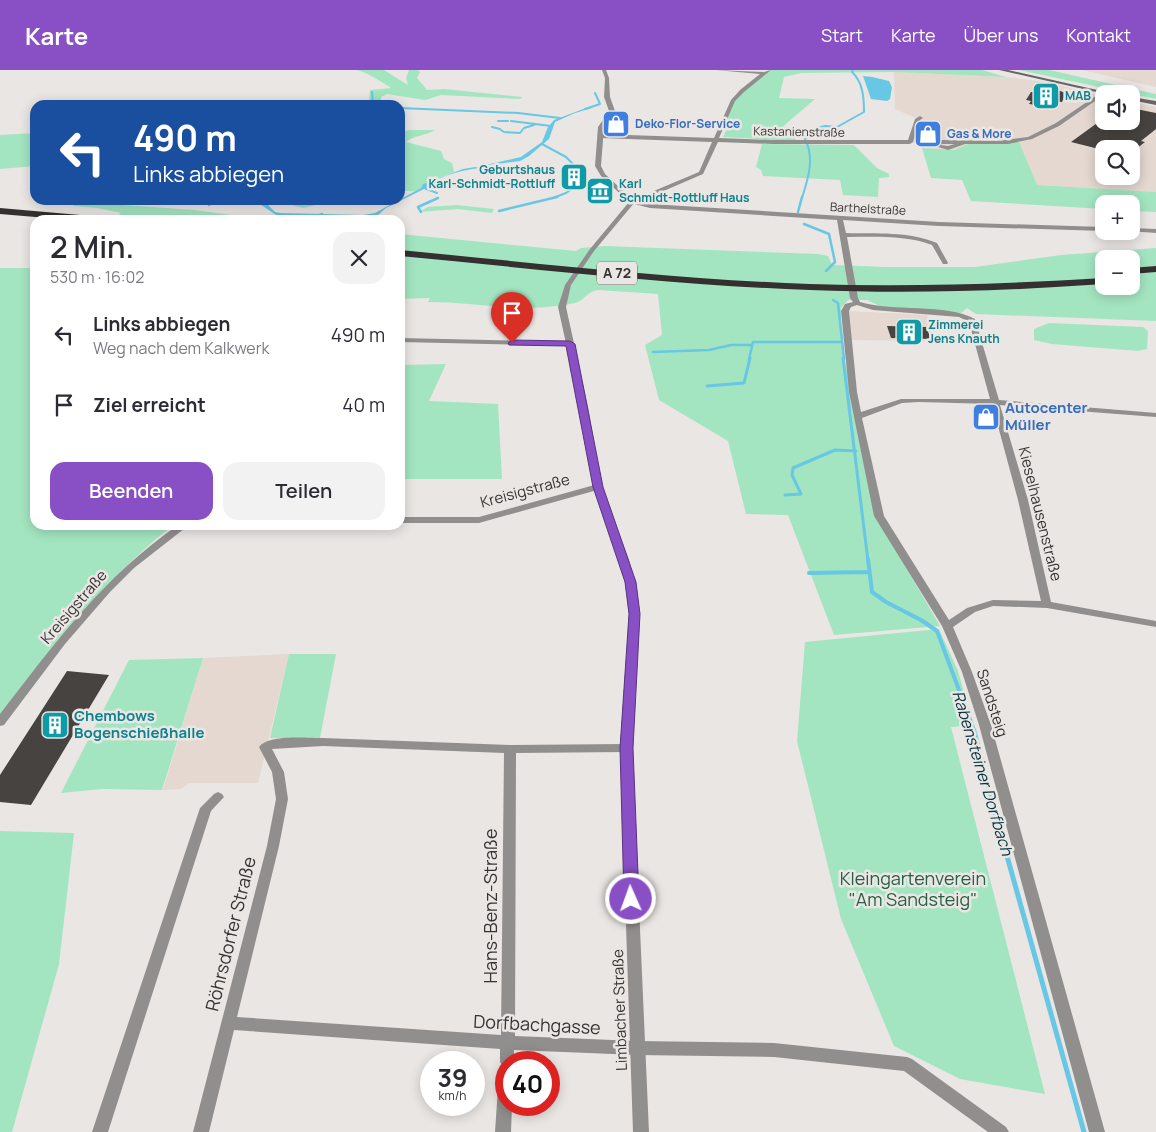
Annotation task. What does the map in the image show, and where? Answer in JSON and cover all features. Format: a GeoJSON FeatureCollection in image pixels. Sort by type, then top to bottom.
{"type":"FeatureCollection","features":[{"type":"Feature","properties":{"kind":"highway"},"geometry":{"type":"LineString","coordinates":[[0,211],[46,215]]}},
{"type":"Feature","properties":{"kind":"highway"},"geometry":{"type":"LineString","coordinates":[[0,217],[30,220]]}},
{"type":"Feature","properties":{"kind":"highway","name":"A 72"},"geometry":{"type":"LineString","coordinates":[[405,247],[832,284]]}},
{"type":"Feature","properties":{"kind":"highway","name":"A 72"},"geometry":{"type":"LineString","coordinates":[[405,253],[650,276],[832,284],[991,287],[1095,281]]}},
{"type":"Feature","properties":{"kind":"highway"},"geometry":{"type":"LineString","coordinates":[[1140,270],[1156,269]]}},
{"type":"Feature","properties":{"kind":"highway","name":"A 72"},"geometry":{"type":"LineString","coordinates":[[872,285],[1095,274]]}},
{"type":"Feature","properties":{"kind":"highway"},"geometry":{"type":"LineString","coordinates":[[1140,278],[1156,276]]}},
{"type":"Feature","properties":{"kind":"main road"},"geometry":{"type":"LineString","coordinates":[[1001,70],[1095,90]]}},
{"type":"Feature","properties":{"kind":"main road"},"geometry":{"type":"LineString","coordinates":[[1140,100],[1156,103]]}},
{"type":"Feature","properties":{"kind":"street"},"geometry":{"type":"LineString","coordinates":[[604,70],[612,113],[601,127],[599,171],[632,202],[640,197],[701,174],[733,101],[742,91],[767,72]]}},
{"type":"Feature","properties":{"kind":"street"},"geometry":{"type":"LineString","coordinates":[[717,70],[767,72]]}},
{"type":"Feature","properties":{"kind":"street"},"geometry":{"type":"LineString","coordinates":[[965,142],[1009,141],[1031,138],[1042,133],[1095,99]]}},
{"type":"Feature","properties":{"kind":"street","name":"Kastanienstraße"},"geometry":{"type":"LineString","coordinates":[[600,136],[807,142],[910,142],[918,118],[920,118]]}},
{"type":"Feature","properties":{"kind":"street","name":"Barthelstraße"},"geometry":{"type":"LineString","coordinates":[[632,202],[650,206],[939,224],[1095,229]]}},
{"type":"Feature","properties":{"kind":"street","name":"Limbacher Straße"},"geometry":{"type":"LineString","coordinates":[[632,202],[629,208],[592,250],[568,285],[562,307],[598,487],[626,567],[634,614],[626,748],[641,1132]]}},
{"type":"Feature","properties":{"kind":"street"},"geometry":{"type":"LineString","coordinates":[[840,218],[854,298],[857,303]]}},
{"type":"Feature","properties":{"kind":"street"},"geometry":{"type":"LineString","coordinates":[[1140,230],[1156,231]]}},
{"type":"Feature","properties":{"kind":"street"},"geometry":{"type":"LineString","coordinates":[[842,235],[909,237],[924,240],[935,244],[945,263]]}},
{"type":"Feature","properties":{"kind":"street","name":"Kieselhausenstraße"},"geometry":{"type":"LineString","coordinates":[[857,303],[873,308],[961,315],[972,321],[1024,500],[1047,605]]}},
{"type":"Feature","properties":{"kind":"street","name":"Sandsteig"},"geometry":{"type":"LineString","coordinates":[[857,303],[848,306],[845,312],[853,392],[879,516],[947,626],[967,672],[985,725],[1097,1132]]}},
{"type":"Feature","properties":{"kind":"street"},"geometry":{"type":"LineString","coordinates":[[405,340],[570,344]]}},
{"type":"Feature","properties":{"kind":"street"},"geometry":{"type":"LineString","coordinates":[[859,416],[901,401],[919,400],[994,402],[1156,415]]}},
{"type":"Feature","properties":{"kind":"street","name":"Kreisigstraße"},"geometry":{"type":"LineString","coordinates":[[405,520],[479,520],[598,487]]}},
{"type":"Feature","properties":{"kind":"street","name":"Kreisigstraße"},"geometry":{"type":"LineString","coordinates":[[0,722],[69,634],[113,583],[162,539],[176,530]]}},
{"type":"Feature","properties":{"kind":"street","name":"Kieselhausenstraße"},"geometry":{"type":"LineString","coordinates":[[947,626],[971,610],[993,603],[1047,605],[1156,624]]}},
{"type":"Feature","properties":{"kind":"street","name":"Röhrsdorfer Straße"},"geometry":{"type":"LineString","coordinates":[[201,1132],[273,846],[282,799],[278,772],[265,747],[272,743],[324,742],[510,749]]}},
{"type":"Feature","properties":{"kind":"street"},"geometry":{"type":"LineString","coordinates":[[510,749],[626,748]]}},
{"type":"Feature","properties":{"kind":"street","name":"Hans-Benz-Straße"},"geometry":{"type":"LineString","coordinates":[[508,1051],[510,749]]}},
{"type":"Feature","properties":{"kind":"street"},"geometry":{"type":"LineString","coordinates":[[100,1132],[206,808],[218,797]]}},
{"type":"Feature","properties":{"kind":"street","name":"Dorfbachgasse"},"geometry":{"type":"LineString","coordinates":[[228,1023],[508,1042],[637,1048],[774,1050],[907,1064],[1001,1132]]}},
{"type":"Feature","properties":{"kind":"street"},"geometry":{"type":"LineString","coordinates":[[504,1132],[505,1116]]}},
{"type":"Feature","properties":{"kind":"shaded area"},"geometry":{"type":"Polygon","coordinates":[[[1082,70],[1156,70],[1156,87],[1082,70]]]}},
{"type":"Feature","properties":{"kind":"shaded area"},"geometry":{"type":"Polygon","coordinates":[[[894,72],[1005,77],[1046,82],[1095,94],[1095,130],[1140,130],[1140,104],[1156,107],[1156,192],[1037,185],[993,144],[970,143],[955,150],[922,148],[910,141],[918,119],[895,109],[894,72]]]}},
{"type":"Feature","properties":{"kind":"shaded area"},"geometry":{"type":"Polygon","coordinates":[[[847,311],[927,315],[935,341],[850,340],[847,311]]]}},
{"type":"Feature","properties":{"kind":"shaded area"},"geometry":{"type":"Polygon","coordinates":[[[289,654],[258,783],[189,783],[181,789],[163,790],[203,658],[289,654]]]}},
{"type":"Feature","properties":{"kind":"green space"},"geometry":{"type":"Polygon","coordinates":[[[356,70],[384,70],[408,85],[406,78],[409,70],[418,70],[420,72],[417,78],[427,90],[444,89],[522,97],[520,99],[441,95],[425,100],[387,94],[381,97],[381,100],[369,100],[370,90],[391,88],[356,70]]]}},
{"type":"Feature","properties":{"kind":"green space"},"geometry":{"type":"Polygon","coordinates":[[[770,70],[982,70],[1006,77],[894,72],[801,73],[784,77],[779,98],[815,99],[780,129],[797,128],[795,141],[723,137],[730,122],[727,122],[729,106],[743,91],[770,70]]]}},
{"type":"Feature","properties":{"kind":"green space"},"geometry":{"type":"Polygon","coordinates":[[[1019,70],[1049,70],[1116,85],[1095,86],[1019,70]]]}},
{"type":"Feature","properties":{"kind":"green space"},"geometry":{"type":"Polygon","coordinates":[[[1140,90],[1156,94],[1156,99],[1140,96],[1140,90]]]}},
{"type":"Feature","properties":{"kind":"green space"},"geometry":{"type":"Polygon","coordinates":[[[435,130],[406,142],[441,151],[444,159],[452,163],[454,172],[423,184],[416,191],[405,190],[405,131],[435,130]]]}},
{"type":"Feature","properties":{"kind":"green space"},"geometry":{"type":"Polygon","coordinates":[[[30,133],[30,166],[0,169],[0,135],[30,133]]]}},
{"type":"Feature","properties":{"kind":"green space"},"geometry":{"type":"Polygon","coordinates":[[[1019,142],[1037,185],[1156,192],[1156,212],[1140,211],[1140,195],[1095,195],[1095,208],[971,201],[962,180],[931,178],[922,148],[955,150],[970,143],[1019,142]]]}},
{"type":"Feature","properties":{"kind":"green space"},"geometry":{"type":"Polygon","coordinates":[[[762,144],[854,145],[877,168],[889,174],[889,177],[879,178],[878,197],[843,195],[840,180],[763,176],[761,170],[756,167],[762,144]]]}},
{"type":"Feature","properties":{"kind":"green space"},"geometry":{"type":"Polygon","coordinates":[[[122,205],[195,210],[232,215],[119,215],[121,213],[73,206],[122,205]]]}},
{"type":"Feature","properties":{"kind":"green space"},"geometry":{"type":"Polygon","coordinates":[[[292,205],[316,205],[303,208],[292,205]]]}},
{"type":"Feature","properties":{"kind":"green space"},"geometry":{"type":"Polygon","coordinates":[[[457,205],[494,209],[492,213],[458,209],[419,212],[428,207],[457,205]]]}},
{"type":"Feature","properties":{"kind":"green space"},"geometry":{"type":"Polygon","coordinates":[[[405,234],[576,251],[581,248],[605,246],[818,254],[828,256],[832,265],[887,267],[975,267],[1061,255],[1095,252],[1095,295],[1140,295],[1140,250],[1129,250],[1156,248],[1156,321],[976,314],[967,308],[961,313],[954,313],[882,307],[867,300],[848,300],[841,308],[841,342],[878,519],[940,626],[834,635],[788,515],[746,514],[728,441],[659,400],[645,345],[662,335],[658,294],[598,290],[575,303],[520,308],[428,302],[430,298],[405,299],[405,234]]]}},
{"type":"Feature","properties":{"kind":"green space"},"geometry":{"type":"Polygon","coordinates":[[[0,268],[30,268],[30,530],[167,530],[120,572],[99,595],[58,643],[0,718],[0,268]]]}},
{"type":"Feature","properties":{"kind":"green space"},"geometry":{"type":"Polygon","coordinates":[[[1049,323],[1143,327],[1148,331],[1147,349],[1138,351],[1052,344],[1034,340],[1034,329],[1049,323]]]}},
{"type":"Feature","properties":{"kind":"green space"},"geometry":{"type":"Polygon","coordinates":[[[446,364],[429,401],[498,404],[502,479],[405,479],[405,365],[446,364]]]}},
{"type":"Feature","properties":{"kind":"green space","name":"Kleingartenverein \"Am Sandsteig\""},"geometry":{"type":"Polygon","coordinates":[[[939,629],[958,671],[973,725],[951,727],[1045,1094],[960,1079],[894,1046],[841,919],[797,741],[805,642],[939,629]]]}},
{"type":"Feature","properties":{"kind":"green space"},"geometry":{"type":"Polygon","coordinates":[[[289,654],[336,654],[320,738],[270,738],[289,654]]]}},
{"type":"Feature","properties":{"kind":"green space"},"geometry":{"type":"Polygon","coordinates":[[[203,658],[162,790],[102,789],[61,793],[129,660],[203,658]]]}},
{"type":"Feature","properties":{"kind":"green space"},"geometry":{"type":"Polygon","coordinates":[[[0,831],[74,833],[59,964],[12,1132],[0,1132],[0,831]]]}},
{"type":"Feature","properties":{"kind":"water"},"geometry":{"type":"Polygon","coordinates":[[[863,76],[889,81],[892,87],[890,99],[887,101],[871,99],[863,76]]]}},
{"type":"Feature","properties":{"kind":"water"},"geometry":{"type":"Polygon","coordinates":[[[586,108],[592,108],[555,122],[549,139],[520,161],[481,166],[521,157],[542,142],[548,127],[554,120],[586,108]]]}},
{"type":"Feature","properties":{"kind":"water"},"geometry":{"type":"Polygon","coordinates":[[[480,168],[443,177],[405,198],[405,197],[421,188],[423,184],[463,169],[480,168]]]}},
{"type":"Feature","properties":{"kind":"water"},"geometry":{"type":"Polygon","coordinates":[[[261,205],[268,205],[275,212],[363,215],[276,215],[261,205]]]}},
{"type":"Feature","properties":{"kind":"water"},"geometry":{"type":"Polygon","coordinates":[[[392,205],[378,215],[363,215],[375,213],[392,205]]]}},
{"type":"Feature","properties":{"kind":"building","name":"MAB"},"geometry":{"type":"Polygon","coordinates":[[[1038,88],[1066,93],[1062,102],[1052,101],[1049,107],[1029,104],[1031,101],[1026,100],[1031,92],[1035,92],[1038,88]]]}},
{"type":"Feature","properties":{"kind":"building"},"geometry":{"type":"Polygon","coordinates":[[[1140,110],[1156,113],[1156,129],[1141,141],[1145,142],[1140,146],[1140,140],[1095,140],[1095,148],[1071,142],[1095,125],[1095,130],[1140,130],[1140,110]]]}},
{"type":"Feature","properties":{"kind":"building","name":"Zimmerei Jens Knauth"},"geometry":{"type":"Polygon","coordinates":[[[887,326],[926,327],[931,339],[891,338],[887,326]]]}},
{"type":"Feature","properties":{"kind":"building","name":"Chembows Bogenschießhalle"},"geometry":{"type":"Polygon","coordinates":[[[67,671],[109,675],[31,805],[0,802],[0,775],[67,671]]]}},
{"type":"Feature","properties":{"kind":"waterway","name":"Rabensteiner Dorfbach"},"geometry":{"type":"LineString","coordinates":[[802,198],[810,161],[810,154],[805,139],[812,134],[809,130],[825,126],[837,127],[864,112],[862,90],[859,80],[852,72],[853,70]]}},
{"type":"Feature","properties":{"kind":"waterway"},"geometry":{"type":"LineString","coordinates":[[372,92],[373,100]]}},
{"type":"Feature","properties":{"kind":"waterway"},"geometry":{"type":"LineString","coordinates":[[585,109],[600,104],[595,93]]}},
{"type":"Feature","properties":{"kind":"waterway"},"geometry":{"type":"LineString","coordinates":[[405,108],[518,113],[560,118]]}},
{"type":"Feature","properties":{"kind":"waterway"},"geometry":{"type":"LineString","coordinates":[[498,121],[508,121]]}},
{"type":"Feature","properties":{"kind":"waterway"},"geometry":{"type":"LineString","coordinates":[[511,121],[551,126]]}},
{"type":"Feature","properties":{"kind":"waterway"},"geometry":{"type":"LineString","coordinates":[[501,130],[504,132],[520,133],[524,128],[534,125]]}},
{"type":"Feature","properties":{"kind":"waterway"},"geometry":{"type":"LineString","coordinates":[[492,127],[500,129]]}},
{"type":"Feature","properties":{"kind":"waterway"},"geometry":{"type":"LineString","coordinates":[[542,144],[566,157],[584,175],[584,180],[566,193],[553,198]]}},
{"type":"Feature","properties":{"kind":"waterway"},"geometry":{"type":"LineString","coordinates":[[424,188],[437,193]]}},
{"type":"Feature","properties":{"kind":"waterway","name":"Rabensteiner Dorfbach"},"geometry":{"type":"LineString","coordinates":[[798,212],[802,197]]}},
{"type":"Feature","properties":{"kind":"waterway"},"geometry":{"type":"LineString","coordinates":[[421,212],[418,207],[438,198]]}},
{"type":"Feature","properties":{"kind":"waterway"},"geometry":{"type":"LineString","coordinates":[[499,211],[553,198]]}},
{"type":"Feature","properties":{"kind":"waterway","name":"Rabensteiner Dorfbach"},"geometry":{"type":"LineString","coordinates":[[804,224],[829,234],[835,262],[826,271]]}},
{"type":"Feature","properties":{"kind":"waterway","name":"Rabensteiner Dorfbach"},"geometry":{"type":"LineString","coordinates":[[833,300],[838,303],[844,359]]}},
{"type":"Feature","properties":{"kind":"waterway"},"geometry":{"type":"LineString","coordinates":[[749,359],[753,342],[841,342]]}},
{"type":"Feature","properties":{"kind":"waterway"},"geometry":{"type":"LineString","coordinates":[[653,352],[709,350],[731,345],[751,345]]}},
{"type":"Feature","properties":{"kind":"waterway"},"geometry":{"type":"LineString","coordinates":[[707,386],[744,383],[750,358]]}},
{"type":"Feature","properties":{"kind":"waterway","name":"Rabensteiner Dorfbach"},"geometry":{"type":"LineString","coordinates":[[843,358],[854,451]]}},
{"type":"Feature","properties":{"kind":"waterway"},"geometry":{"type":"LineString","coordinates":[[785,495],[801,494],[792,475],[793,468],[835,450],[854,451]]}},
{"type":"Feature","properties":{"kind":"waterway","name":"Rabensteiner Dorfbach"},"geometry":{"type":"LineString","coordinates":[[854,451],[868,561]]}},
{"type":"Feature","properties":{"kind":"waterway","name":"Rabensteiner Dorfbach"},"geometry":{"type":"LineString","coordinates":[[868,559],[872,592],[937,631],[975,733],[995,814]]}},
{"type":"Feature","properties":{"kind":"waterway"},"geometry":{"type":"LineString","coordinates":[[809,573],[869,572]]}},
{"type":"Feature","properties":{"kind":"waterway","name":"Rabensteiner Dorfbach"},"geometry":{"type":"LineString","coordinates":[[995,813],[1084,1132]]}},
{"type":"Feature","properties":{"kind":"place","name":"MAB"},"geometry":{"type":"Point","coordinates":[1046,96]}},
{"type":"Feature","properties":{"kind":"place","name":"Deko-Flor-Service"},"geometry":{"type":"Point","coordinates":[616,124]}},
{"type":"Feature","properties":{"kind":"place","name":"Gas & More"},"geometry":{"type":"Point","coordinates":[928,134]}},
{"type":"Feature","properties":{"kind":"place","name":"Geburtshaus Karl-Schmidt-Rottluff"},"geometry":{"type":"Point","coordinates":[574,177]}},
{"type":"Feature","properties":{"kind":"place","name":"Karl Schmidt-Rottluff Haus"},"geometry":{"type":"Point","coordinates":[600,191]}},
{"type":"Feature","properties":{"kind":"place","name":"Zimmerei Jens Knauth"},"geometry":{"type":"Point","coordinates":[909,332]}},
{"type":"Feature","properties":{"kind":"place","name":"Autocenter Müller"},"geometry":{"type":"Point","coordinates":[986,417]}},
{"type":"Feature","properties":{"kind":"place","name":"Chembows Bogenschießhalle"},"geometry":{"type":"Point","coordinates":[55,725]}},
{"type":"Feature","properties":{"kind":"route"},"geometry":{"type":"LineString","coordinates":[[512,343],[570,344],[598,487],[630,582],[634,614],[626,748],[631,899]]}}]}
